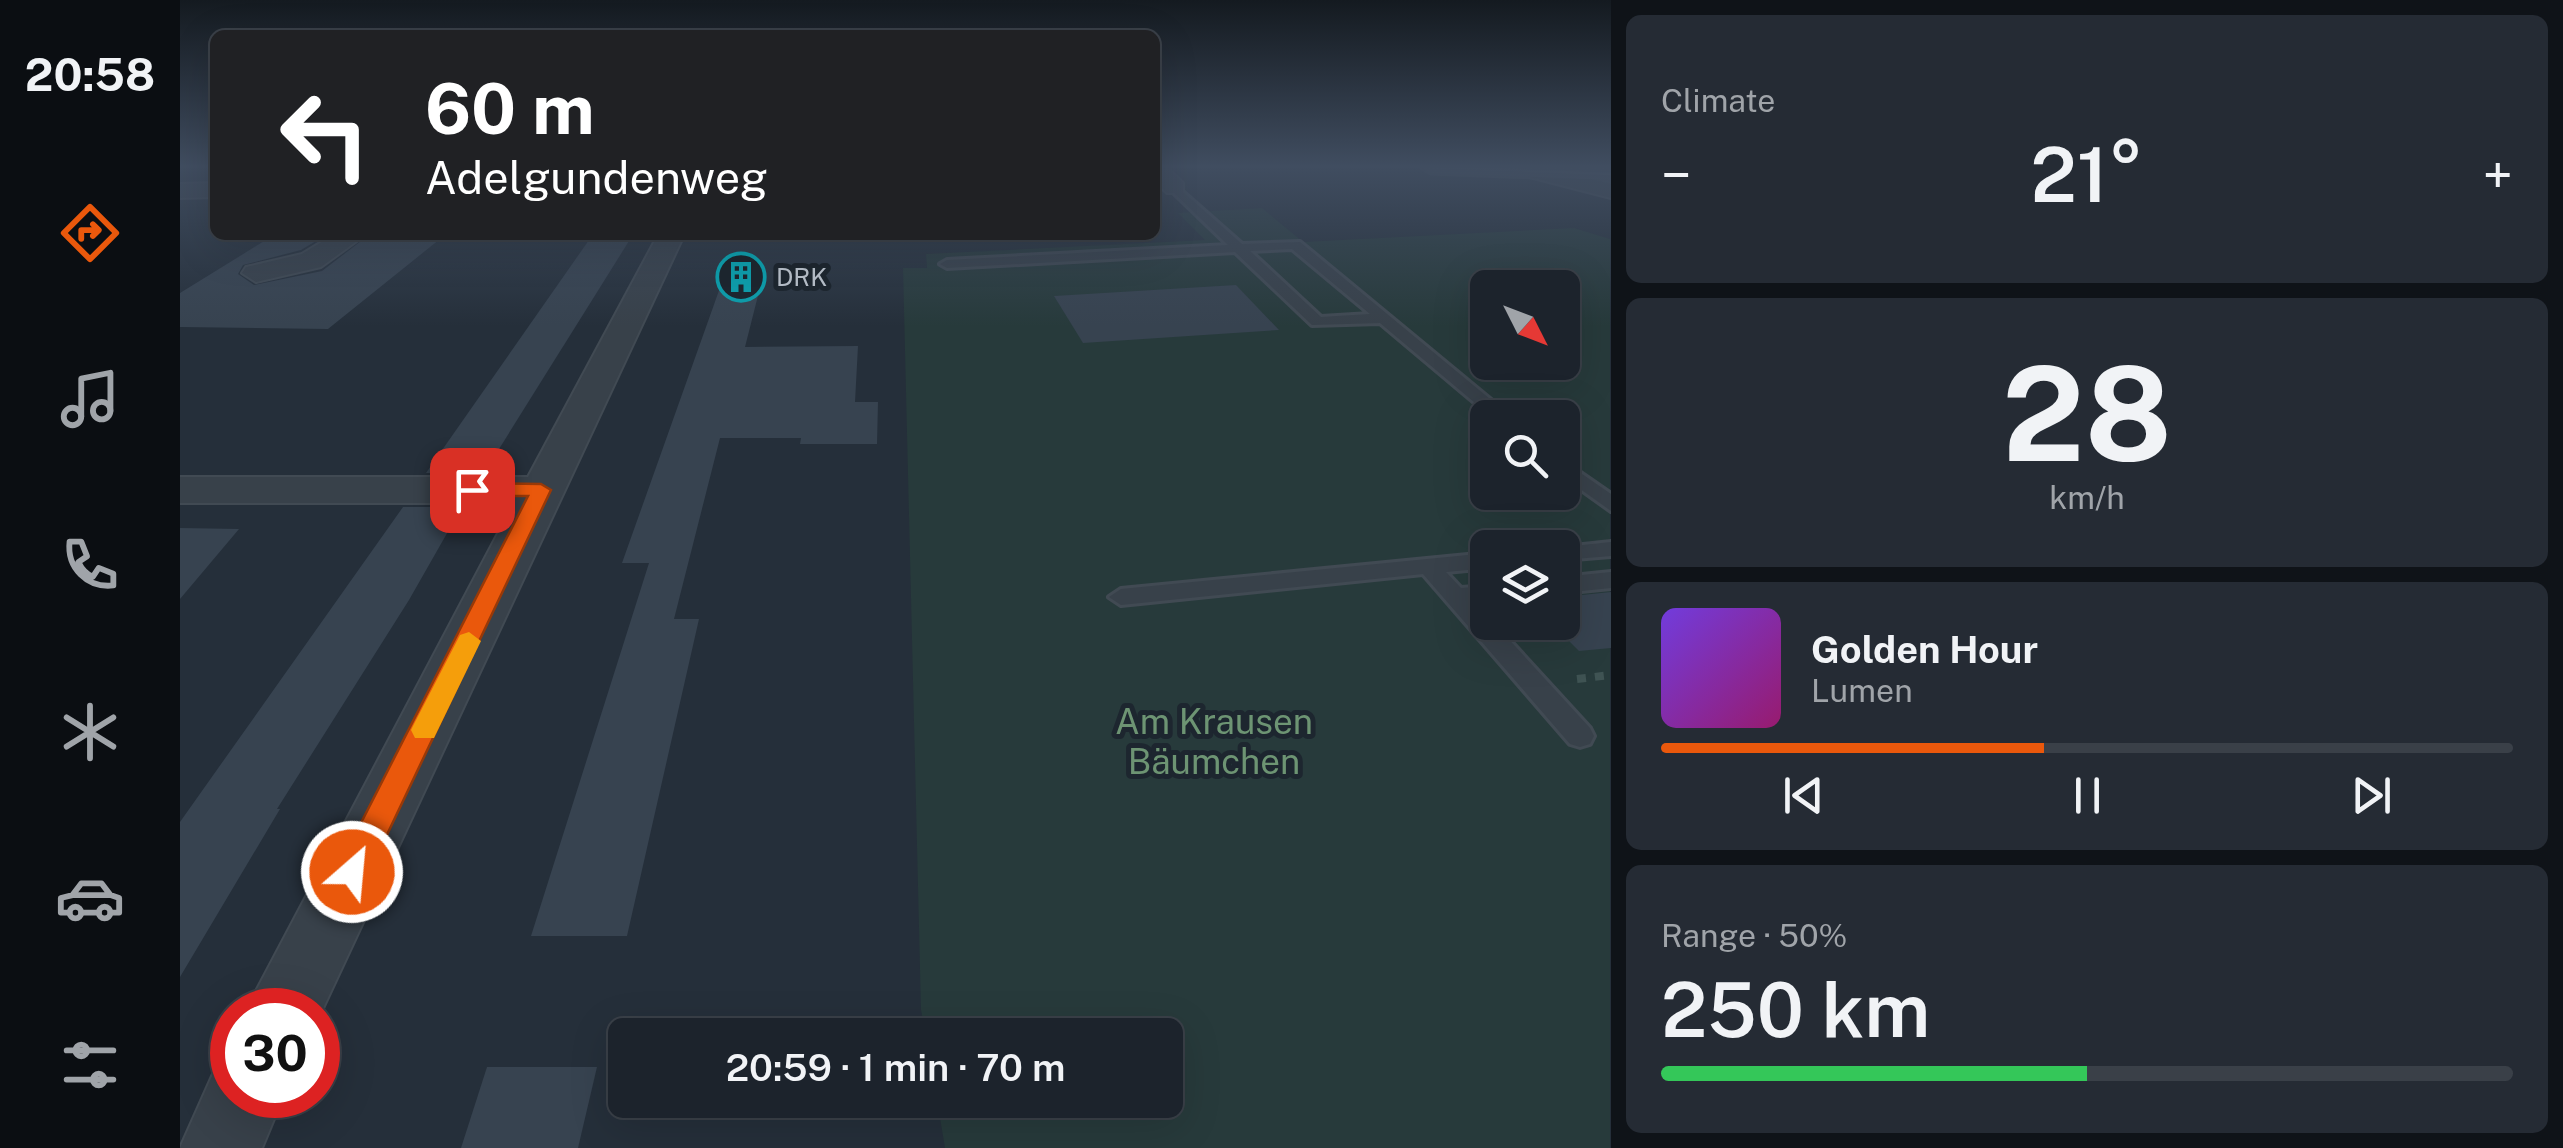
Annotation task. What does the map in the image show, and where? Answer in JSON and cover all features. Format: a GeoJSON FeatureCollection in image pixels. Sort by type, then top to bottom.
{"type":"FeatureCollection","features":[{"type":"Feature","properties":{"kind":"street"},"geometry":{"type":"LineString","coordinates":[[256,273],[312,261],[344,240]]}},
{"type":"Feature","properties":{"kind":"street"},"geometry":{"type":"LineString","coordinates":[[294,988],[668,240]]}},
{"type":"Feature","properties":{"kind":"street"},"geometry":{"type":"LineString","coordinates":[[180,490],[541,490]]}},
{"type":"Feature","properties":{"kind":"street"},"geometry":{"type":"LineString","coordinates":[[220,1148],[234,1118]]}},
{"type":"Feature","properties":{"kind":"lane"},"geometry":{"type":"LineString","coordinates":[[1203,219],[1317,322],[1384,318]]}},
{"type":"Feature","properties":{"kind":"lane"},"geometry":{"type":"LineString","coordinates":[[947,264],[1296,245],[1482,400]]}},
{"type":"Feature","properties":{"kind":"lane"},"geometry":{"type":"LineString","coordinates":[[1580,481],[1610,506]]}},
{"type":"Feature","properties":{"kind":"lane"},"geometry":{"type":"LineString","coordinates":[[1580,551],[1610,548]]}},
{"type":"Feature","properties":{"kind":"lane"},"geometry":{"type":"LineString","coordinates":[[1121,596],[1470,562]]}},
{"type":"Feature","properties":{"kind":"lane"},"geometry":{"type":"LineString","coordinates":[[1428,566],[1580,736]]}},
{"type":"Feature","properties":{"kind":"lane"},"geometry":{"type":"LineString","coordinates":[[1580,583],[1610,580]]}},
{"type":"Feature","properties":{"kind":"lane"},"geometry":{"type":"LineString","coordinates":[[1456,597],[1470,596]]}},
{"type":"Feature","properties":{"kind":"green space","name":"Am Krausen Bäumchen"},"geometry":{"type":"Polygon","coordinates":[[[1184,219],[1275,219],[1303,242],[1574,228],[1610,239],[1610,1148],[945,1148],[940,1118],[1183,1118],[1183,1018],[923,1018],[903,268],[927,268],[926,254],[1205,240],[1184,219]]]}},
{"type":"Feature","properties":{"kind":"building"},"geometry":{"type":"Polygon","coordinates":[[[266,240],[318,240],[301,250],[243,265],[238,274],[254,285],[322,271],[362,240],[439,240],[328,329],[180,327],[180,293],[266,240]]]}},
{"type":"Feature","properties":{"kind":"building"},"geometry":{"type":"Polygon","coordinates":[[[589,240],[629,241],[494,457],[482,473],[426,473],[589,240]]]}},
{"type":"Feature","properties":{"kind":"building"},"geometry":{"type":"Polygon","coordinates":[[[727,268],[765,268],[745,347],[858,346],[855,402],[878,402],[877,444],[800,444],[801,438],[720,438],[674,619],[699,619],[627,936],[531,936],[649,563],[622,563],[727,268]]]}},
{"type":"Feature","properties":{"kind":"building"},"geometry":{"type":"Polygon","coordinates":[[[1236,285],[1279,330],[1083,343],[1054,296],[1236,285]]]}},
{"type":"Feature","properties":{"kind":"building"},"geometry":{"type":"Polygon","coordinates":[[[403,507],[462,507],[409,600],[277,809],[180,977],[180,822],[403,507]]]}},
{"type":"Feature","properties":{"kind":"building"},"geometry":{"type":"Polygon","coordinates":[[[180,528],[239,529],[180,599],[180,528]]]}},
{"type":"Feature","properties":{"kind":"building"},"geometry":{"type":"Polygon","coordinates":[[[1611,592],[1611,648],[1579,651],[1568,640],[1580,640],[1580,595],[1611,592]]]}},
{"type":"Feature","properties":{"kind":"building"},"geometry":{"type":"Polygon","coordinates":[[[487,1067],[597,1067],[578,1148],[461,1148],[487,1067]]]}},
{"type":"Feature","properties":{"kind":"slow traffic"},"geometry":{"type":"LineString","coordinates":[[425,730],[469,641]]}},
{"type":"Feature","properties":{"kind":"place","name":"DRK"},"geometry":{"type":"Point","coordinates":[741,277]}},
{"type":"Feature","properties":{"kind":"route"},"geometry":{"type":"LineString","coordinates":[[352,872],[541,490],[472,490]]}}]}
